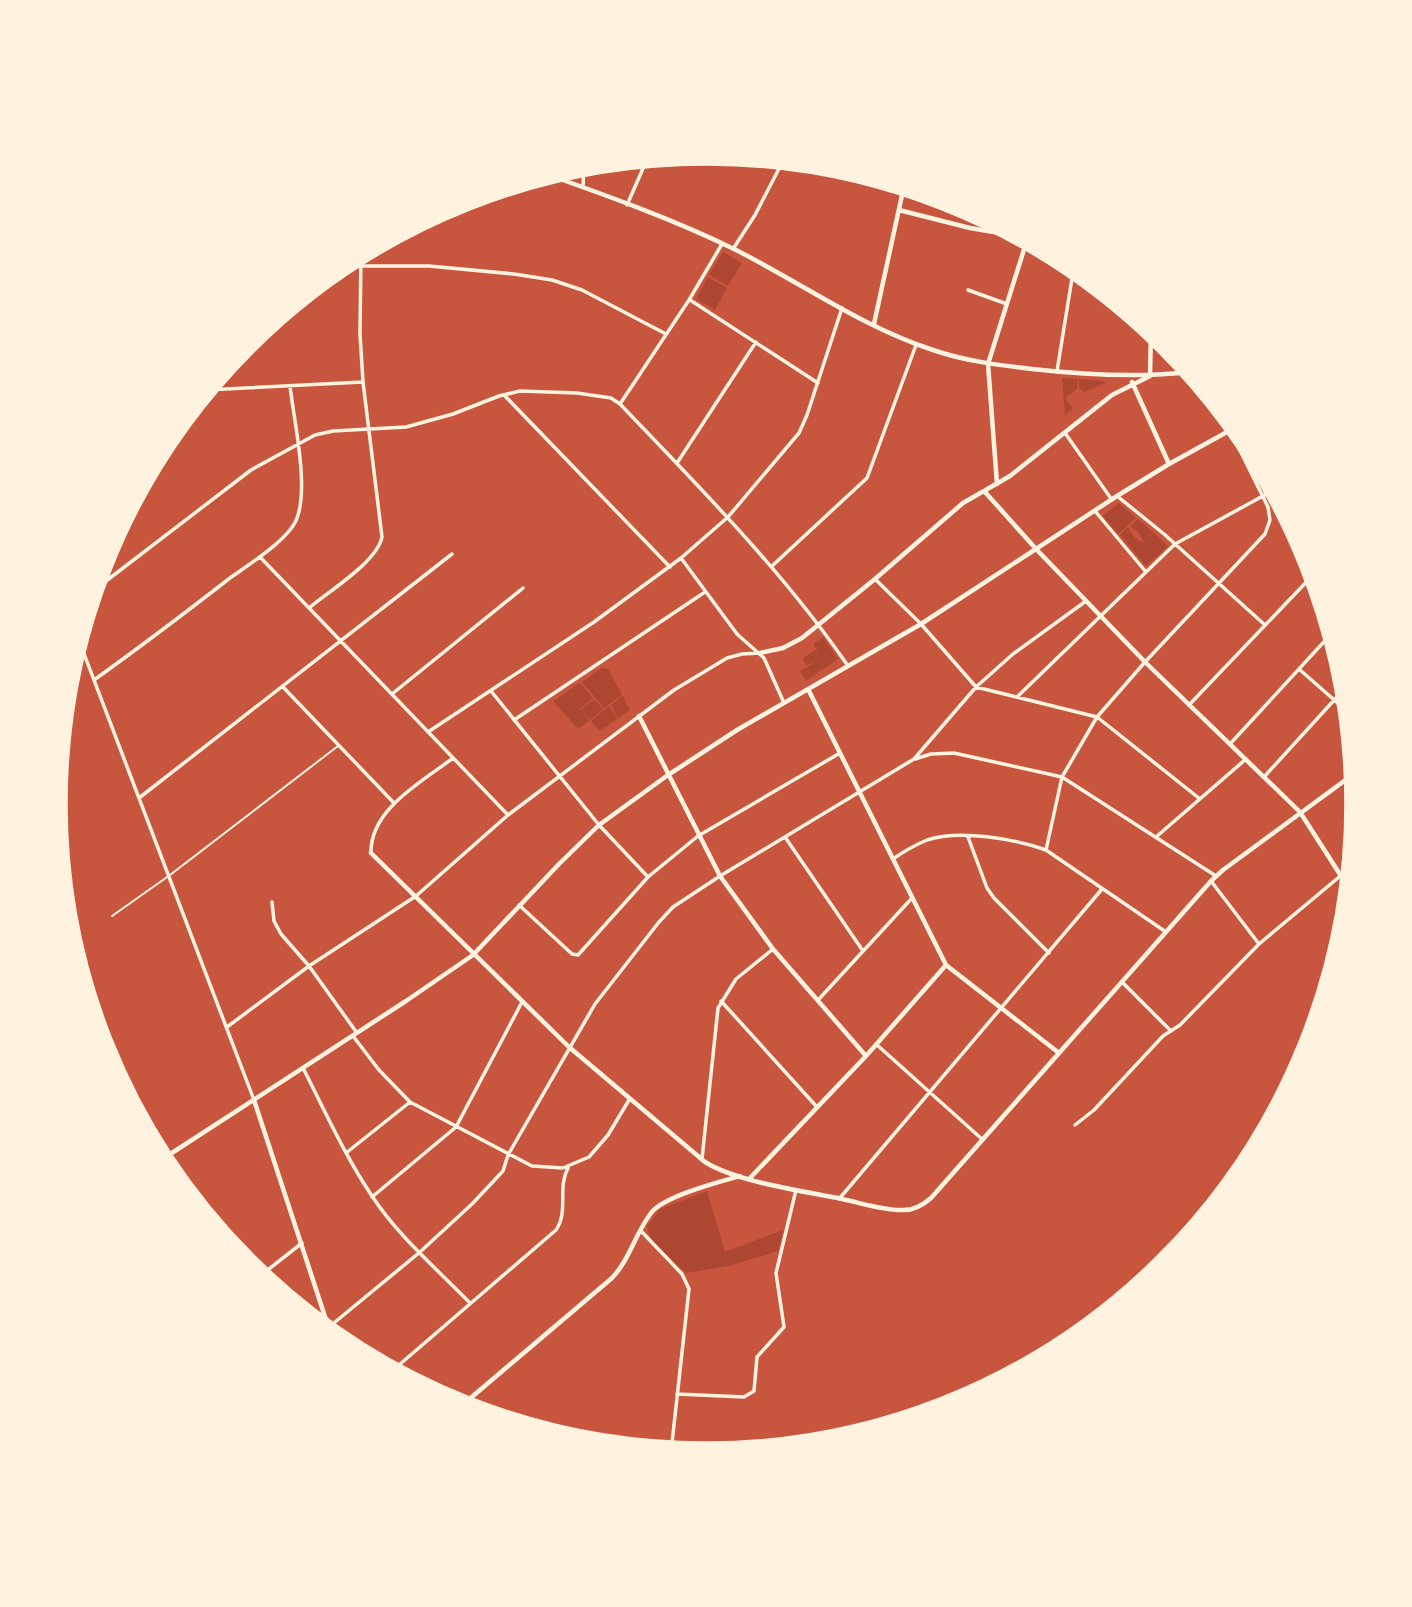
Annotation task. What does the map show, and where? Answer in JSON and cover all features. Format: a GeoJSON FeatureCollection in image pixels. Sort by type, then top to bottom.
{"type":"FeatureCollection","features":[{"type":"Feature","properties":{"kind":"street"},"geometry":{"type":"LineString","coordinates":[[627,205],[644,167]]}},
{"type":"Feature","properties":{"kind":"street"},"geometry":{"type":"LineString","coordinates":[[733,249],[755,215],[779,168]]}},
{"type":"Feature","properties":{"kind":"street"},"geometry":{"type":"LineString","coordinates":[[583,176],[583,187]]}},
{"type":"Feature","properties":{"kind":"street"},"geometry":{"type":"LineString","coordinates":[[564,180],[733,249],[916,345],[988,364],[1057,372],[1130,376],[1179,373]]}},
{"type":"Feature","properties":{"kind":"street"},"geometry":{"type":"LineString","coordinates":[[874,324],[902,195]]}},
{"type":"Feature","properties":{"kind":"street"},"geometry":{"type":"LineString","coordinates":[[899,209],[958,226],[993,232]]}},
{"type":"Feature","properties":{"kind":"street"},"geometry":{"type":"LineString","coordinates":[[620,404],[689,300],[722,244]]}},
{"type":"Feature","properties":{"kind":"street"},"geometry":{"type":"LineString","coordinates":[[997,484],[988,364],[1024,249]]}},
{"type":"Feature","properties":{"kind":"street"},"geometry":{"type":"LineString","coordinates":[[362,265],[429,266],[552,280],[582,290],[666,334]]}},
{"type":"Feature","properties":{"kind":"street"},"geometry":{"type":"LineString","coordinates":[[309,608],[372,557],[381,544],[380,509],[363,382],[360,266]]}},
{"type":"Feature","properties":{"kind":"street"},"geometry":{"type":"LineString","coordinates":[[1057,372],[1072,280]]}},
{"type":"Feature","properties":{"kind":"street"},"geometry":{"type":"LineString","coordinates":[[968,290],[1007,304]]}},
{"type":"Feature","properties":{"kind":"street"},"geometry":{"type":"LineString","coordinates":[[689,300],[818,383]]}},
{"type":"Feature","properties":{"kind":"street"},"geometry":{"type":"LineString","coordinates":[[428,732],[594,622],[681,558],[728,517],[799,433],[842,308]]}},
{"type":"Feature","properties":{"kind":"street"},"geometry":{"type":"LineString","coordinates":[[677,463],[756,342]]}},
{"type":"Feature","properties":{"kind":"street"},"geometry":{"type":"LineString","coordinates":[[1150,344],[1150,376]]}},
{"type":"Feature","properties":{"kind":"street"},"geometry":{"type":"LineString","coordinates":[[772,566],[867,478],[916,345]]}},
{"type":"Feature","properties":{"kind":"street"},"geometry":{"type":"LineString","coordinates":[[1130,376],[1169,464]]}},
{"type":"Feature","properties":{"kind":"street"},"geometry":{"type":"LineString","coordinates":[[227,1027],[309,966],[416,896],[508,815],[688,680],[719,662],[742,654],[783,648],[820,625],[950,513],[997,484],[1112,395],[1150,376]]}},
{"type":"Feature","properties":{"kind":"street"},"geometry":{"type":"LineString","coordinates":[[219,389],[363,382]]}},
{"type":"Feature","properties":{"kind":"street"},"geometry":{"type":"LineString","coordinates":[[94,680],[289,531],[298,516],[301,487],[289,386]]}},
{"type":"Feature","properties":{"kind":"street"},"geometry":{"type":"LineString","coordinates":[[107,580],[251,470],[323,432],[395,429],[453,414],[504,395],[537,390],[577,393],[611,398],[620,404],[772,566],[820,625],[848,666]]}},
{"type":"Feature","properties":{"kind":"street"},"geometry":{"type":"LineString","coordinates":[[504,395],[670,566]]}},
{"type":"Feature","properties":{"kind":"street"},"geometry":{"type":"LineString","coordinates":[[171,1154],[473,955],[600,825],[668,775],[783,703],[921,624],[1169,464],[1226,432]]}},
{"type":"Feature","properties":{"kind":"street"},"geometry":{"type":"LineString","coordinates":[[1065,433],[1115,498],[1175,544],[1265,625]]}},
{"type":"Feature","properties":{"kind":"street"},"geometry":{"type":"LineString","coordinates":[[1046,850],[1062,777],[1097,717],[1265,534],[1270,520],[1263,496],[1244,457]]}},
{"type":"Feature","properties":{"kind":"street"},"geometry":{"type":"LineString","coordinates":[[985,492],[1037,551],[1145,662],[1300,812],[1340,876],[1259,944],[1183,1022],[1163,1036],[1094,1110],[1075,1125]]}},
{"type":"Feature","properties":{"kind":"street"},"geometry":{"type":"LineString","coordinates":[[1017,697],[1175,544],[1266,495]]}},
{"type":"Feature","properties":{"kind":"street"},"geometry":{"type":"LineString","coordinates":[[1095,511],[1146,572]]}},
{"type":"Feature","properties":{"kind":"street"},"geometry":{"type":"LineString","coordinates":[[139,798],[452,554]]}},
{"type":"Feature","properties":{"kind":"street"},"geometry":{"type":"LineString","coordinates":[[259,556],[508,815]]}},
{"type":"Feature","properties":{"kind":"street"},"geometry":{"type":"LineString","coordinates":[[681,558],[737,634],[768,663],[783,703]]}},
{"type":"Feature","properties":{"kind":"street"},"geometry":{"type":"LineString","coordinates":[[875,579],[921,624],[976,687],[1097,717],[1200,799]]}},
{"type":"Feature","properties":{"kind":"street"},"geometry":{"type":"LineString","coordinates":[[1189,705],[1306,582]]}},
{"type":"Feature","properties":{"kind":"street"},"geometry":{"type":"LineString","coordinates":[[392,694],[523,588]]}},
{"type":"Feature","properties":{"kind":"street"},"geometry":{"type":"LineString","coordinates":[[514,720],[705,592]]}},
{"type":"Feature","properties":{"kind":"street"},"geometry":{"type":"LineString","coordinates":[[914,759],[976,687],[1013,654],[1086,601]]}},
{"type":"Feature","properties":{"kind":"street"},"geometry":{"type":"LineString","coordinates":[[1230,744],[1325,641]]}},
{"type":"Feature","properties":{"kind":"street"},"geometry":{"type":"LineString","coordinates":[[84,655],[254,1100],[325,1316]]}},
{"type":"Feature","properties":{"kind":"street"},"geometry":{"type":"LineString","coordinates":[[1298,669],[1337,703]]}},
{"type":"Feature","properties":{"kind":"street"},"geometry":{"type":"LineString","coordinates":[[283,687],[394,803]]}},
{"type":"Feature","properties":{"kind":"street"},"geometry":{"type":"LineString","coordinates":[[808,689],[946,965],[1059,1053]]}},
{"type":"Feature","properties":{"kind":"street"},"geometry":{"type":"LineString","coordinates":[[491,691],[600,825],[648,877]]}},
{"type":"Feature","properties":{"kind":"street"},"geometry":{"type":"LineString","coordinates":[[1264,777],[1336,698]]}},
{"type":"Feature","properties":{"kind":"street"},"geometry":{"type":"LineString","coordinates":[[639,716],[720,876],[773,949],[866,1056]]}},
{"type":"Feature","properties":{"kind":"street"},"geometry":{"type":"LineString","coordinates":[[519,905],[572,954],[581,953],[648,877],[698,836],[840,753]]}},
{"type":"Feature","properties":{"kind":"street"},"geometry":{"type":"LineString","coordinates":[[333,1323],[420,1252],[503,1171],[508,1155],[595,1004],[659,922],[685,898],[914,759],[932,754],[954,753],[1062,777],[1216,876]]}},
{"type":"Feature","properties":{"kind":"street"},"geometry":{"type":"LineString","coordinates":[[453,758],[394,803],[374,835],[371,853],[569,1047],[702,1159],[741,1176],[796,1190],[900,1210],[920,1207],[931,1198],[1216,876],[1345,780]]}},
{"type":"Feature","properties":{"kind":"street"},"geometry":{"type":"LineString","coordinates":[[1156,837],[1246,759]]}},
{"type":"Feature","properties":{"kind":"street"},"geometry":{"type":"LineString","coordinates":[[785,836],[863,951]]}},
{"type":"Feature","properties":{"kind":"street"},"geometry":{"type":"LineString","coordinates":[[893,859],[926,841],[948,836],[1017,842],[1046,850],[1166,932]]}},
{"type":"Feature","properties":{"kind":"street"},"geometry":{"type":"LineString","coordinates":[[968,837],[987,888],[1049,953]]}},
{"type":"Feature","properties":{"kind":"street"},"geometry":{"type":"LineString","coordinates":[[1211,881],[1259,944]]}},
{"type":"Feature","properties":{"kind":"street"},"geometry":{"type":"LineString","coordinates":[[839,1199],[1102,889]]}},
{"type":"Feature","properties":{"kind":"street"},"geometry":{"type":"LineString","coordinates":[[819,999],[912,898]]}},
{"type":"Feature","properties":{"kind":"street"},"geometry":{"type":"LineString","coordinates":[[272,902],[272,916],[276,927],[309,966],[379,1070],[410,1102],[532,1166],[569,1167],[589,1157],[599,1148],[629,1100]]}},
{"type":"Feature","properties":{"kind":"street"},"geometry":{"type":"LineString","coordinates":[[702,1159],[718,1008],[736,979],[773,949]]}},
{"type":"Feature","properties":{"kind":"street"},"geometry":{"type":"LineString","coordinates":[[750,1178],[866,1056],[946,965]]}},
{"type":"Feature","properties":{"kind":"street"},"geometry":{"type":"LineString","coordinates":[[1122,982],[1171,1031]]}},
{"type":"Feature","properties":{"kind":"street"},"geometry":{"type":"LineString","coordinates":[[721,1001],[817,1107]]}},
{"type":"Feature","properties":{"kind":"street"},"geometry":{"type":"LineString","coordinates":[[372,1197],[456,1127],[522,1002]]}},
{"type":"Feature","properties":{"kind":"street"},"geometry":{"type":"LineString","coordinates":[[876,1044],[983,1140]]}},
{"type":"Feature","properties":{"kind":"street"},"geometry":{"type":"LineString","coordinates":[[303,1068],[346,1153],[372,1197],[470,1303]]}},
{"type":"Feature","properties":{"kind":"street"},"geometry":{"type":"LineString","coordinates":[[346,1153],[410,1102]]}},
{"type":"Feature","properties":{"kind":"street"},"geometry":{"type":"LineString","coordinates":[[400,1364],[556,1230],[562,1219],[563,1180],[569,1167]]}},
{"type":"Feature","properties":{"kind":"street"},"geometry":{"type":"LineString","coordinates":[[471,1398],[612,1278],[624,1264],[650,1214],[663,1204],[710,1184],[741,1176]]}},
{"type":"Feature","properties":{"kind":"street"},"geometry":{"type":"LineString","coordinates":[[677,1394],[749,1396],[754,1391],[757,1357],[784,1327],[776,1273],[796,1190]]}},
{"type":"Feature","properties":{"kind":"street"},"geometry":{"type":"LineString","coordinates":[[641,1231],[687,1282],[688,1299],[672,1442]]}},
{"type":"Feature","properties":{"kind":"street"},"geometry":{"type":"LineString","coordinates":[[268,1269],[302,1243]]}},
{"type":"Feature","properties":{"kind":"lane"},"geometry":{"type":"LineString","coordinates":[[112,916],[170,875],[338,746]]}},
{"type":"Feature","properties":{"kind":"shaded area"},"geometry":{"type":"Polygon","coordinates":[[[723,252],[742,263],[728,286],[709,275],[723,252]]]}},
{"type":"Feature","properties":{"kind":"shaded area"},"geometry":{"type":"Polygon","coordinates":[[[708,277],[727,288],[715,310],[696,299],[708,277]]]}},
{"type":"Feature","properties":{"kind":"shaded area"},"geometry":{"type":"Polygon","coordinates":[[[1062,378],[1078,379],[1077,389],[1065,398],[1073,409],[1065,415],[1062,378]]]}},
{"type":"Feature","properties":{"kind":"shaded area"},"geometry":{"type":"Polygon","coordinates":[[[1079,379],[1106,383],[1084,392],[1079,388],[1079,379]]]}},
{"type":"Feature","properties":{"kind":"shaded area"},"geometry":{"type":"Polygon","coordinates":[[[1119,503],[1136,518],[1118,534],[1103,516],[1119,503]]]}},
{"type":"Feature","properties":{"kind":"shaded area"},"geometry":{"type":"Polygon","coordinates":[[[1138,519],[1168,546],[1146,566],[1120,535],[1128,527],[1134,537],[1144,543],[1139,533],[1130,526],[1138,519]]]}},
{"type":"Feature","properties":{"kind":"shaded area"},"geometry":{"type":"Polygon","coordinates":[[[823,637],[838,659],[806,681],[800,671],[818,661],[806,665],[803,658],[815,650],[819,653],[813,644],[823,637]]]}},
{"type":"Feature","properties":{"kind":"shaded area"},"geometry":{"type":"Polygon","coordinates":[[[602,668],[608,669],[622,695],[604,708],[582,682],[602,668]]]}},
{"type":"Feature","properties":{"kind":"shaded area"},"geometry":{"type":"Polygon","coordinates":[[[580,683],[593,698],[580,709],[589,721],[578,729],[553,701],[580,683]]]}},
{"type":"Feature","properties":{"kind":"shaded area"},"geometry":{"type":"Polygon","coordinates":[[[623,696],[630,710],[618,719],[611,705],[623,696]]]}},
{"type":"Feature","properties":{"kind":"shaded area"},"geometry":{"type":"Polygon","coordinates":[[[594,699],[603,709],[590,720],[581,710],[594,699]]]}},
{"type":"Feature","properties":{"kind":"shaded area"},"geometry":{"type":"Polygon","coordinates":[[[609,706],[617,719],[600,731],[591,721],[609,706]]]}},
{"type":"Feature","properties":{"kind":"shaded area"},"geometry":{"type":"Polygon","coordinates":[[[707,1191],[725,1252],[783,1230],[778,1251],[729,1266],[686,1273],[651,1240],[647,1226],[660,1209],[707,1191]]]}}]}
